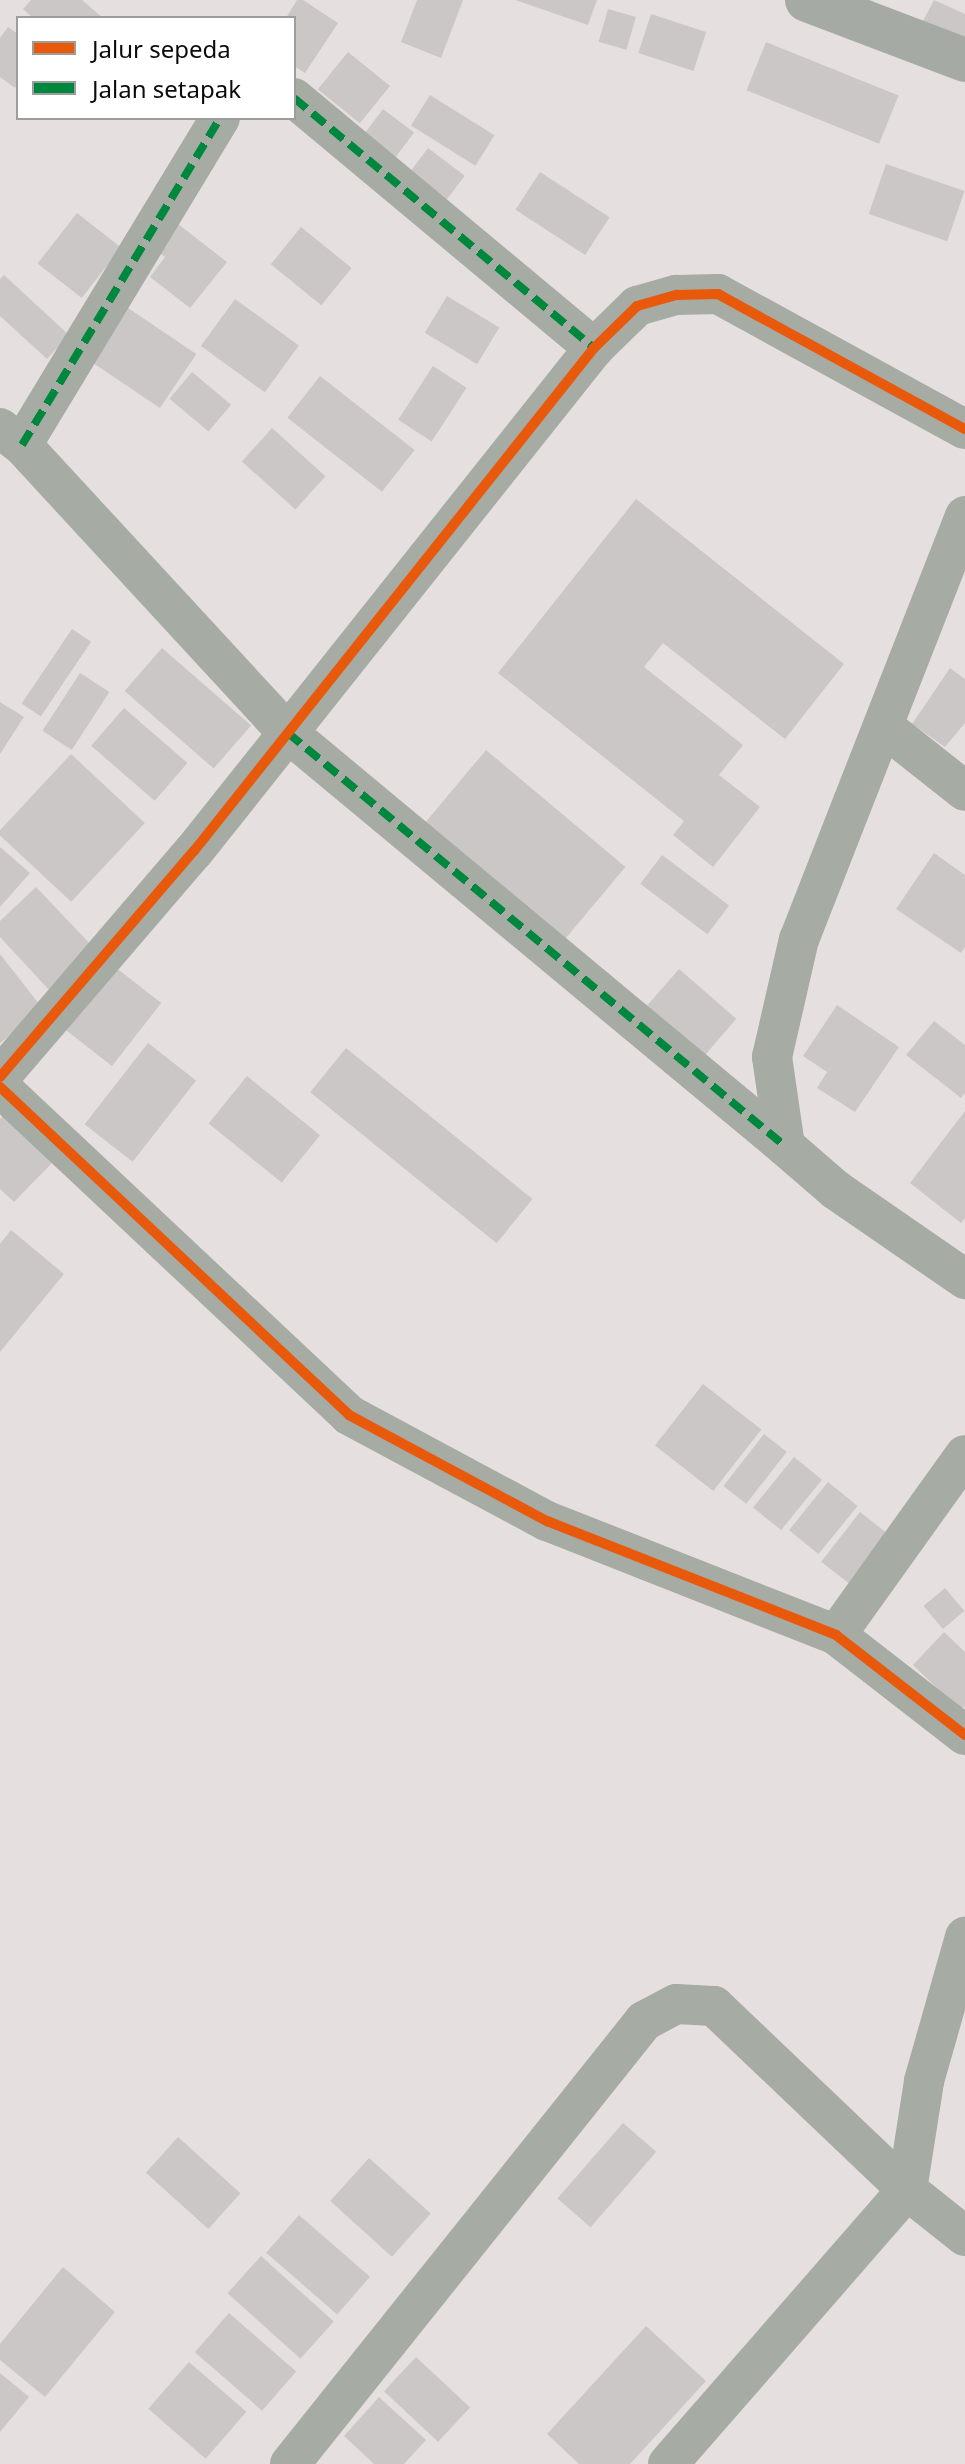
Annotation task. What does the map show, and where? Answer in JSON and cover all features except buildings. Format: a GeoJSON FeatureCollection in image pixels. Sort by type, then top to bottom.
{"type":"FeatureCollection","features":[{"type":"Feature","properties":{"kind":"main road"},"geometry":{"type":"LineString","coordinates":[[807,0],[965,60]]}},
{"type":"Feature","properties":{"kind":"street"},"geometry":{"type":"LineString","coordinates":[[296,100],[594,348]]}},
{"type":"Feature","properties":{"kind":"street"},"geometry":{"type":"LineString","coordinates":[[219,120],[11,436],[288,733],[836,1190],[965,1279]]}},
{"type":"Feature","properties":{"kind":"street"},"geometry":{"type":"LineString","coordinates":[[0,1077],[194,851],[594,348],[637,306],[676,295],[718,294],[965,429]]}},
{"type":"Feature","properties":{"kind":"street"},"geometry":{"type":"LineString","coordinates":[[785,1146],[772,1057],[799,939],[963,524]]}},
{"type":"Feature","properties":{"kind":"street"},"geometry":{"type":"LineString","coordinates":[[884,727],[965,791]]}},
{"type":"Feature","properties":{"kind":"street"},"geometry":{"type":"LineString","coordinates":[[0,1087],[349,1415],[547,1521],[836,1635],[965,1735]]}},
{"type":"Feature","properties":{"kind":"street"},"geometry":{"type":"LineString","coordinates":[[836,1635],[965,1455]]}},
{"type":"Feature","properties":{"kind":"street"},"geometry":{"type":"LineString","coordinates":[[668,2464],[907,2190],[924,2081],[965,1937]]}},
{"type":"Feature","properties":{"kind":"street"},"geometry":{"type":"LineString","coordinates":[[290,2464],[644,2021],[676,2004],[714,2006],[907,2190],[965,2236]]}},
{"type":"Feature","properties":{"kind":"marked path"},"geometry":{"type":"LineString","coordinates":[[296,100],[594,348]]}},
{"type":"Feature","properties":{"kind":"marked path"},"geometry":{"type":"LineString","coordinates":[[22,445],[219,120]]}},
{"type":"Feature","properties":{"kind":"marked path"},"geometry":{"type":"LineString","coordinates":[[288,733],[785,1146]]}},
{"type":"Feature","properties":{"kind":"cycle path"},"geometry":{"type":"LineString","coordinates":[[0,1077],[194,851],[594,348],[637,306],[676,295],[718,294],[965,429]]}},
{"type":"Feature","properties":{"kind":"cycle path"},"geometry":{"type":"LineString","coordinates":[[0,1087],[349,1415],[547,1521],[836,1635],[965,1735]]}}]}
